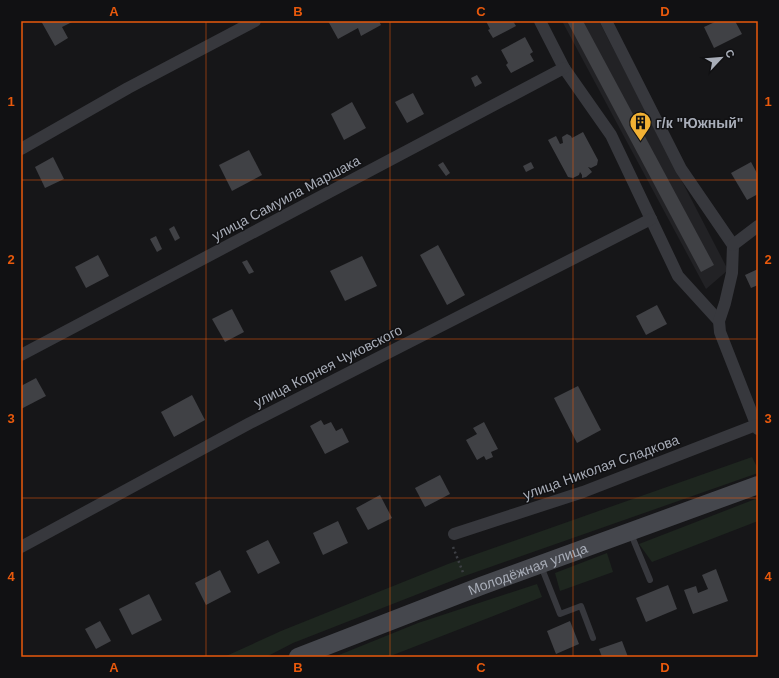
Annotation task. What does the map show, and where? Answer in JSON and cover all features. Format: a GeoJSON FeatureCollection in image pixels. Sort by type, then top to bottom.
{"type":"FeatureCollection","features":[{"type":"Feature","properties":{"kind":"street"},"geometry":{"type":"LineString","coordinates":[[21,149],[128,88],[255,21]]}},
{"type":"Feature","properties":{"kind":"street"},"geometry":{"type":"LineString","coordinates":[[540,21],[564,68],[611,135],[678,276],[719,321]]}},
{"type":"Feature","properties":{"kind":"street"},"geometry":{"type":"LineString","coordinates":[[606,21],[681,169],[733,245],[732,273],[719,321],[720,332],[757,427]]}},
{"type":"Feature","properties":{"kind":"street","name":"улица Самуила Маршака"},"geometry":{"type":"LineString","coordinates":[[21,355],[564,68]]}},
{"type":"Feature","properties":{"kind":"street","name":"улица Корнея Чуковского"},"geometry":{"type":"LineString","coordinates":[[21,546],[250,423],[651,219]]}},
{"type":"Feature","properties":{"kind":"street"},"geometry":{"type":"LineString","coordinates":[[733,245],[758,226]]}},
{"type":"Feature","properties":{"kind":"street","name":"улица Николая Сладкова"},"geometry":{"type":"LineString","coordinates":[[454,534],[583,492],[757,427]]}},
{"type":"Feature","properties":{"kind":"street","name":"Молодёжная улица"},"geometry":{"type":"LineString","coordinates":[[298,657],[541,564],[758,485]]}},
{"type":"Feature","properties":{"kind":"lane"},"geometry":{"type":"LineString","coordinates":[[631,532],[650,580]]}},
{"type":"Feature","properties":{"kind":"lane"},"geometry":{"type":"LineString","coordinates":[[541,564],[560,614],[581,606],[593,638]]}},
{"type":"Feature","properties":{"kind":"path"},"geometry":{"type":"LineString","coordinates":[[453,547],[470,591]]}},
{"type":"Feature","properties":{"kind":"shaded area"},"geometry":{"type":"Polygon","coordinates":[[[562,21],[599,21],[728,270],[706,289],[562,21]]]}},
{"type":"Feature","properties":{"kind":"shaded area"},"geometry":{"type":"Polygon","coordinates":[[[752,457],[758,469],[758,473],[459,578],[293,643],[266,657],[224,657],[281,631],[448,564],[752,457]]]}},
{"type":"Feature","properties":{"kind":"shaded area"},"geometry":{"type":"Polygon","coordinates":[[[758,498],[758,521],[652,562],[639,544],[758,498]]]}},
{"type":"Feature","properties":{"kind":"shaded area"},"geometry":{"type":"Polygon","coordinates":[[[607,553],[613,572],[560,591],[555,573],[607,553]]]}},
{"type":"Feature","properties":{"kind":"shaded area"},"geometry":{"type":"Polygon","coordinates":[[[537,584],[542,597],[388,657],[334,657],[418,623],[537,584]]]}},
{"type":"Feature","properties":{"kind":"building"},"geometry":{"type":"Polygon","coordinates":[[[41,21],[74,21],[62,27],[68,38],[55,46],[41,21]]]}},
{"type":"Feature","properties":{"kind":"building"},"geometry":{"type":"Polygon","coordinates":[[[328,21],[379,21],[381,25],[361,36],[358,28],[338,39],[328,21]]]}},
{"type":"Feature","properties":{"kind":"building"},"geometry":{"type":"Polygon","coordinates":[[[486,21],[513,21],[516,26],[493,38],[488,30],[490,29],[486,21]]]}},
{"type":"Feature","properties":{"kind":"building","name":"г/к \"Южный\""},"geometry":{"type":"Polygon","coordinates":[[[567,21],[583,21],[714,265],[701,272],[567,21]]]}},
{"type":"Feature","properties":{"kind":"building"},"geometry":{"type":"Polygon","coordinates":[[[717,21],[735,21],[742,34],[714,48],[704,27],[717,21]]]}},
{"type":"Feature","properties":{"kind":"building"},"geometry":{"type":"Polygon","coordinates":[[[525,37],[533,52],[530,54],[534,61],[511,73],[506,65],[508,63],[501,50],[525,37]]]}},
{"type":"Feature","properties":{"kind":"building"},"geometry":{"type":"Polygon","coordinates":[[[477,75],[482,83],[475,87],[471,78],[477,75]]]}},
{"type":"Feature","properties":{"kind":"building"},"geometry":{"type":"Polygon","coordinates":[[[413,93],[424,114],[407,123],[395,102],[413,93]]]}},
{"type":"Feature","properties":{"kind":"building"},"geometry":{"type":"Polygon","coordinates":[[[352,102],[366,128],[344,140],[331,114],[352,102]]]}},
{"type":"Feature","properties":{"kind":"building"},"geometry":{"type":"Polygon","coordinates":[[[583,132],[598,160],[597,165],[591,168],[588,167],[592,172],[586,177],[582,178],[580,172],[579,175],[573,178],[568,177],[548,140],[556,136],[560,144],[563,143],[562,137],[567,134],[572,138],[583,132]]]}},
{"type":"Feature","properties":{"kind":"building"},"geometry":{"type":"Polygon","coordinates":[[[249,150],[262,175],[232,191],[219,165],[249,150]]]}},
{"type":"Feature","properties":{"kind":"building"},"geometry":{"type":"Polygon","coordinates":[[[53,157],[64,179],[45,188],[35,167],[53,157]]]}},
{"type":"Feature","properties":{"kind":"building"},"geometry":{"type":"Polygon","coordinates":[[[443,162],[450,173],[446,176],[438,165],[443,162]]]}},
{"type":"Feature","properties":{"kind":"building"},"geometry":{"type":"Polygon","coordinates":[[[531,162],[534,168],[526,172],[523,166],[531,162]]]}},
{"type":"Feature","properties":{"kind":"building"},"geometry":{"type":"Polygon","coordinates":[[[751,162],[758,175],[758,194],[747,200],[731,173],[751,162]]]}},
{"type":"Feature","properties":{"kind":"building"},"geometry":{"type":"Polygon","coordinates":[[[174,226],[180,238],[175,241],[169,229],[174,226]]]}},
{"type":"Feature","properties":{"kind":"building"},"geometry":{"type":"Polygon","coordinates":[[[156,236],[162,249],[157,252],[150,239],[156,236]]]}},
{"type":"Feature","properties":{"kind":"building"},"geometry":{"type":"Polygon","coordinates":[[[438,245],[465,295],[447,305],[420,255],[438,245]]]}},
{"type":"Feature","properties":{"kind":"building"},"geometry":{"type":"Polygon","coordinates":[[[98,255],[109,276],[86,288],[75,267],[98,255]]]}},
{"type":"Feature","properties":{"kind":"building"},"geometry":{"type":"Polygon","coordinates":[[[362,256],[377,286],[345,301],[330,271],[362,256]]]}},
{"type":"Feature","properties":{"kind":"building"},"geometry":{"type":"Polygon","coordinates":[[[247,260],[254,272],[249,274],[242,262],[247,260]]]}},
{"type":"Feature","properties":{"kind":"building"},"geometry":{"type":"Polygon","coordinates":[[[758,269],[758,285],[751,288],[745,275],[758,269]]]}},
{"type":"Feature","properties":{"kind":"building"},"geometry":{"type":"Polygon","coordinates":[[[657,305],[667,324],[646,335],[636,316],[657,305]]]}},
{"type":"Feature","properties":{"kind":"building"},"geometry":{"type":"Polygon","coordinates":[[[232,309],[244,332],[225,342],[212,319],[232,309]]]}},
{"type":"Feature","properties":{"kind":"building"},"geometry":{"type":"Polygon","coordinates":[[[36,378],[46,396],[21,409],[21,386],[36,378]]]}},
{"type":"Feature","properties":{"kind":"building"},"geometry":{"type":"Polygon","coordinates":[[[578,386],[601,430],[577,443],[554,398],[578,386]]]}},
{"type":"Feature","properties":{"kind":"building"},"geometry":{"type":"Polygon","coordinates":[[[192,395],[205,420],[174,437],[161,412],[192,395]]]}},
{"type":"Feature","properties":{"kind":"building"},"geometry":{"type":"Polygon","coordinates":[[[321,420],[324,425],[331,422],[336,431],[342,428],[349,442],[325,454],[310,426],[321,420]]]}},
{"type":"Feature","properties":{"kind":"building"},"geometry":{"type":"Polygon","coordinates":[[[484,422],[498,449],[491,452],[493,457],[486,460],[484,456],[477,460],[466,440],[477,434],[473,428],[484,422]]]}},
{"type":"Feature","properties":{"kind":"building"},"geometry":{"type":"Polygon","coordinates":[[[440,475],[450,494],[425,507],[415,488],[440,475]]]}},
{"type":"Feature","properties":{"kind":"building"},"geometry":{"type":"Polygon","coordinates":[[[380,495],[392,518],[368,530],[356,508],[380,495]]]}},
{"type":"Feature","properties":{"kind":"building"},"geometry":{"type":"Polygon","coordinates":[[[338,521],[348,543],[323,555],[313,533],[338,521]]]}},
{"type":"Feature","properties":{"kind":"building"},"geometry":{"type":"Polygon","coordinates":[[[268,540],[280,563],[258,574],[246,551],[268,540]]]}},
{"type":"Feature","properties":{"kind":"building"},"geometry":{"type":"Polygon","coordinates":[[[716,569],[728,601],[693,614],[684,590],[696,586],[698,593],[708,589],[702,575],[716,569]]]}},
{"type":"Feature","properties":{"kind":"building"},"geometry":{"type":"Polygon","coordinates":[[[220,570],[231,592],[206,605],[195,583],[220,570]]]}},
{"type":"Feature","properties":{"kind":"building"},"geometry":{"type":"Polygon","coordinates":[[[668,585],[677,609],[646,622],[636,598],[668,585]]]}},
{"type":"Feature","properties":{"kind":"building"},"geometry":{"type":"Polygon","coordinates":[[[149,594],[162,620],[132,635],[119,609],[149,594]]]}},
{"type":"Feature","properties":{"kind":"building"},"geometry":{"type":"Polygon","coordinates":[[[100,621],[111,641],[96,649],[85,629],[100,621]]]}},
{"type":"Feature","properties":{"kind":"building"},"geometry":{"type":"Polygon","coordinates":[[[570,621],[579,644],[556,654],[547,631],[570,621]]]}},
{"type":"Feature","properties":{"kind":"building"},"geometry":{"type":"Polygon","coordinates":[[[622,641],[628,657],[602,657],[599,649],[622,641]]]}},
{"type":"Feature","properties":{"kind":"place","name":"г/к \"Южный\""},"geometry":{"type":"Point","coordinates":[641,142]}}]}
